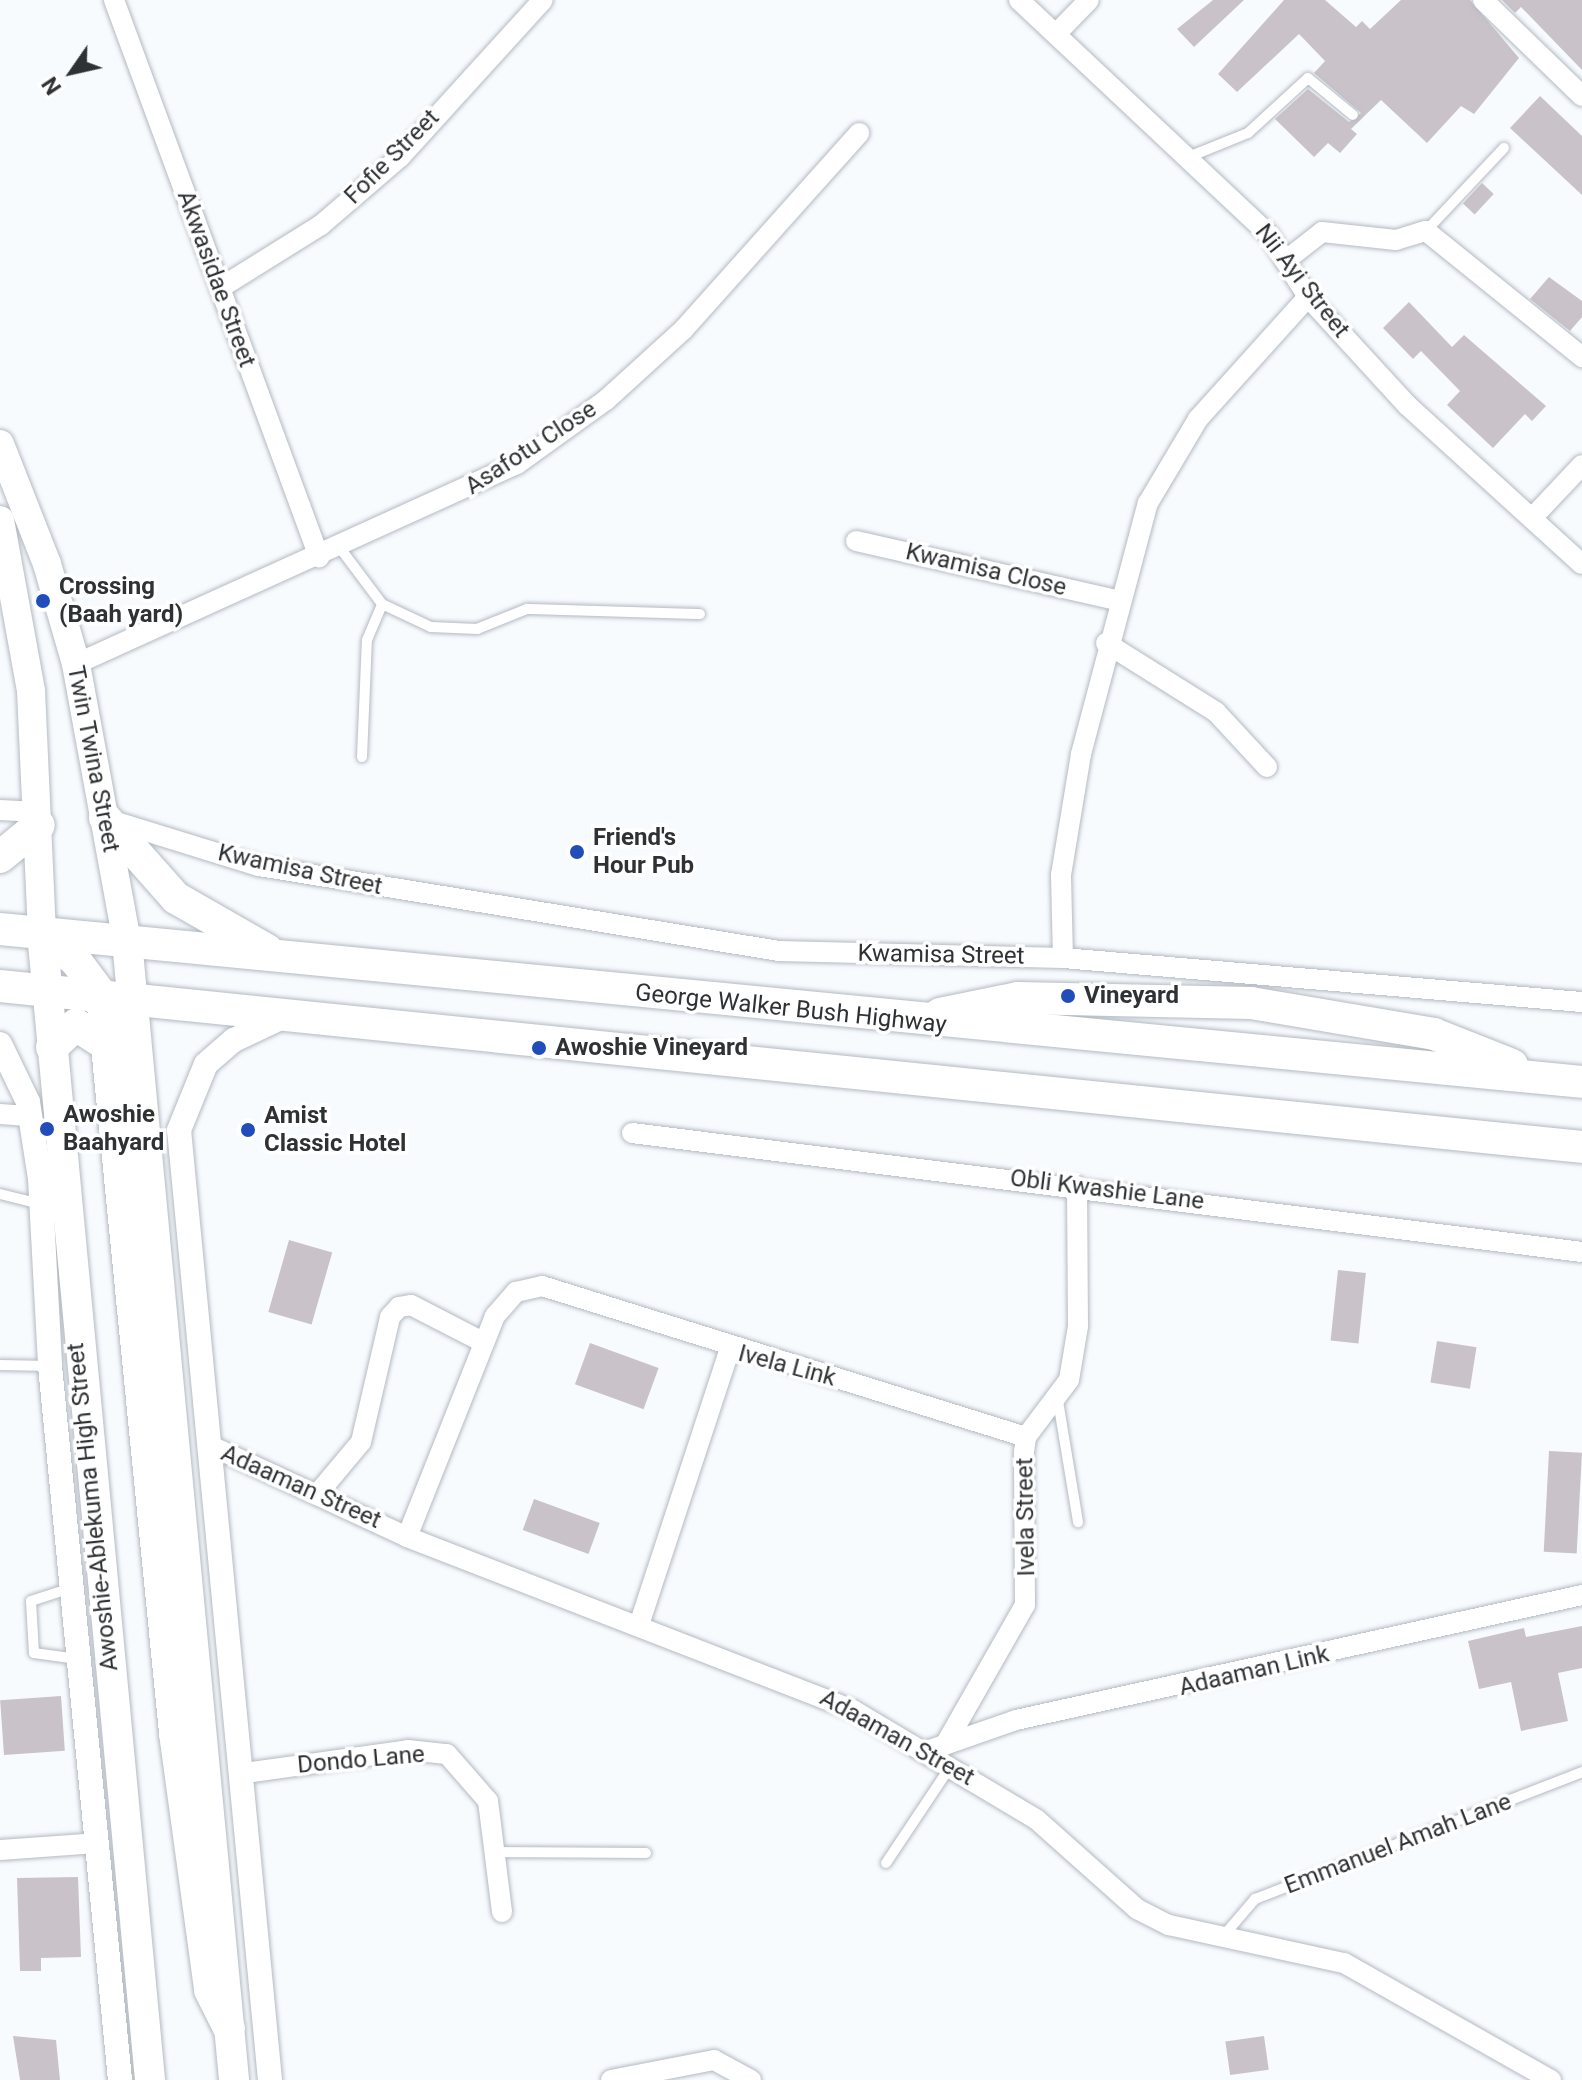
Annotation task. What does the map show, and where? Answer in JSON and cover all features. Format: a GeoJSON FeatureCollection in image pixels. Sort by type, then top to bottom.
{"type":"FeatureCollection","features":[{"type":"Feature","properties":{"kind":"highway"},"geometry":{"type":"LineString","coordinates":[[0,857],[39,818]]}},
{"type":"Feature","properties":{"kind":"highway"},"geometry":{"type":"LineString","coordinates":[[105,818],[176,898],[280,957]]}},
{"type":"Feature","properties":{"kind":"highway","name":"George Walker Bush Highway"},"geometry":{"type":"LineString","coordinates":[[0,929],[903,1021],[1582,1082]]}},
{"type":"Feature","properties":{"kind":"highway"},"geometry":{"type":"LineString","coordinates":[[42,933],[117,998]]}},
{"type":"Feature","properties":{"kind":"highway"},"geometry":{"type":"LineString","coordinates":[[0,986],[295,1012],[1582,1147]]}},
{"type":"Feature","properties":{"kind":"highway"},"geometry":{"type":"LineString","coordinates":[[117,998],[107,1045],[175,1733],[210,1990],[229,2028]]}},
{"type":"Feature","properties":{"kind":"highway"},"geometry":{"type":"LineString","coordinates":[[903,1021],[1018,998],[1251,1003],[1434,1034],[1544,1077]]}},
{"type":"Feature","properties":{"kind":"highway"},"geometry":{"type":"LineString","coordinates":[[52,1047],[76,1025],[107,1045]]}},
{"type":"Feature","properties":{"kind":"main road","name":"Twin Twina Street"},"geometry":{"type":"LineString","coordinates":[[0,444],[47,564],[76,664],[127,941]]}},
{"type":"Feature","properties":{"kind":"main road","name":"Twin Twina Street"},"geometry":{"type":"LineString","coordinates":[[0,520],[31,691],[42,933]]}},
{"type":"Feature","properties":{"kind":"main road","name":"Awoshie-Ablekuma High Street"},"geometry":{"type":"LineString","coordinates":[[42,933],[52,1047],[65,1367],[150,2080]]}},
{"type":"Feature","properties":{"kind":"main road"},"geometry":{"type":"LineString","coordinates":[[127,941],[117,998],[234,2080]]}},
{"type":"Feature","properties":{"kind":"street","name":"Akwasidae Street"},"geometry":{"type":"LineString","coordinates":[[114,0],[319,557]]}},
{"type":"Feature","properties":{"kind":"street","name":"Fofie Street"},"geometry":{"type":"LineString","coordinates":[[220,288],[321,225],[400,157],[543,0]]}},
{"type":"Feature","properties":{"kind":"street","name":"Nii Ayi Street"},"geometry":{"type":"LineString","coordinates":[[1019,0],[1191,156],[1285,261],[1308,297],[1407,405],[1582,564]]}},
{"type":"Feature","properties":{"kind":"street"},"geometry":{"type":"LineString","coordinates":[[1056,34],[1089,0]]}},
{"type":"Feature","properties":{"kind":"street"},"geometry":{"type":"LineString","coordinates":[[1483,0],[1582,96]]}},
{"type":"Feature","properties":{"kind":"street","name":"Asafotu Close"},"geometry":{"type":"LineString","coordinates":[[76,664],[340,548],[517,464],[606,400],[684,329],[859,133]]}},
{"type":"Feature","properties":{"kind":"street"},"geometry":{"type":"LineString","coordinates":[[1285,261],[1322,232],[1396,240],[1426,231],[1582,357]]}},
{"type":"Feature","properties":{"kind":"street"},"geometry":{"type":"LineString","coordinates":[[1063,958],[1061,875],[1116,600],[1148,503],[1198,419],[1308,297]]}},
{"type":"Feature","properties":{"kind":"street"},"geometry":{"type":"LineString","coordinates":[[1533,517],[1582,465]]}},
{"type":"Feature","properties":{"kind":"street","name":"Kwamisa Close"},"geometry":{"type":"LineString","coordinates":[[856,541],[1116,600]]}},
{"type":"Feature","properties":{"kind":"street"},"geometry":{"type":"LineString","coordinates":[[1106,643],[1216,712],[1267,767]]}},
{"type":"Feature","properties":{"kind":"street"},"geometry":{"type":"LineString","coordinates":[[0,810],[39,818]]}},
{"type":"Feature","properties":{"kind":"street","name":"Kwamisa Street"},"geometry":{"type":"LineString","coordinates":[[105,818],[259,866],[779,951],[1063,958],[1582,1002]]}},
{"type":"Feature","properties":{"kind":"street"},"geometry":{"type":"LineString","coordinates":[[270,2080],[245,1773],[179,1130],[206,1064],[234,1040],[295,1012]]}},
{"type":"Feature","properties":{"kind":"street","name":"Awoshie-Ablekuma High Street"},"geometry":{"type":"LineString","coordinates":[[0,1044],[19,1074],[31,1116],[65,1367],[72,1587],[120,2080]]}},
{"type":"Feature","properties":{"kind":"street"},"geometry":{"type":"LineString","coordinates":[[0,1114],[31,1116]]}},
{"type":"Feature","properties":{"kind":"street","name":"Obli Kwashie Lane"},"geometry":{"type":"LineString","coordinates":[[632,1133],[1077,1186],[1582,1252]]}},
{"type":"Feature","properties":{"kind":"street","name":"Ivela Street"},"geometry":{"type":"LineString","coordinates":[[936,1748],[1025,1605],[1026,1437],[1058,1401],[1078,1326],[1077,1186]]}},
{"type":"Feature","properties":{"kind":"street"},"geometry":{"type":"LineString","coordinates":[[407,1537],[483,1342],[516,1292],[542,1286],[731,1346]]}},
{"type":"Feature","properties":{"kind":"street"},"geometry":{"type":"LineString","coordinates":[[320,1491],[361,1442],[390,1317],[399,1307],[411,1305],[483,1342]]}},
{"type":"Feature","properties":{"kind":"street","name":"Ivela Link"},"geometry":{"type":"LineString","coordinates":[[640,1622],[731,1346],[1026,1437]]}},
{"type":"Feature","properties":{"kind":"street","name":"Adaaman Street"},"geometry":{"type":"LineString","coordinates":[[209,1445],[320,1491],[407,1537],[640,1622],[853,1710],[936,1748],[951,1765],[1036,1819],[1137,1909],[1169,1925],[1226,1933],[1344,1963],[1551,2080]]}},
{"type":"Feature","properties":{"kind":"street","name":"Adaaman Link"},"geometry":{"type":"LineString","coordinates":[[936,1748],[1016,1720],[1582,1595]]}},
{"type":"Feature","properties":{"kind":"street","name":"Dondo Lane"},"geometry":{"type":"LineString","coordinates":[[245,1773],[408,1750],[447,1754],[488,1801],[502,1912]]}},
{"type":"Feature","properties":{"kind":"street"},"geometry":{"type":"LineString","coordinates":[[0,1850],[97,1843]]}},
{"type":"Feature","properties":{"kind":"street"},"geometry":{"type":"LineString","coordinates":[[611,2080],[714,2060],[751,2080]]}},
{"type":"Feature","properties":{"kind":"lane"},"geometry":{"type":"LineString","coordinates":[[1191,156],[1248,133],[1308,78],[1353,115]]}},
{"type":"Feature","properties":{"kind":"lane"},"geometry":{"type":"LineString","coordinates":[[1426,231],[1504,148]]}},
{"type":"Feature","properties":{"kind":"lane"},"geometry":{"type":"LineString","coordinates":[[340,548],[382,604],[431,627],[460,629],[527,609],[700,614]]}},
{"type":"Feature","properties":{"kind":"lane"},"geometry":{"type":"LineString","coordinates":[[362,757],[367,640],[382,604]]}},
{"type":"Feature","properties":{"kind":"lane"},"geometry":{"type":"LineString","coordinates":[[0,1194],[42,1205]]}},
{"type":"Feature","properties":{"kind":"lane"},"geometry":{"type":"LineString","coordinates":[[0,1365],[65,1367]]}},
{"type":"Feature","properties":{"kind":"lane"},"geometry":{"type":"LineString","coordinates":[[1058,1401],[1078,1522]]}},
{"type":"Feature","properties":{"kind":"lane"},"geometry":{"type":"LineString","coordinates":[[72,1587],[31,1601],[34,1653],[79,1659]]}},
{"type":"Feature","properties":{"kind":"lane"},"geometry":{"type":"LineString","coordinates":[[886,1863],[951,1765]]}},
{"type":"Feature","properties":{"kind":"lane","name":"Emmanuel Amah Lane"},"geometry":{"type":"LineString","coordinates":[[1226,1933],[1255,1899],[1582,1772]]}},
{"type":"Feature","properties":{"kind":"lane"},"geometry":{"type":"LineString","coordinates":[[495,1852],[646,1853]]}},
{"type":"Feature","properties":{"kind":"building"},"geometry":{"type":"Polygon","coordinates":[[[1213,0],[1244,0],[1194,47],[1177,29],[1213,0]]]}},
{"type":"Feature","properties":{"kind":"building"},"geometry":{"type":"Polygon","coordinates":[[[1284,0],[1325,0],[1356,27],[1362,21],[1370,29],[1401,0],[1470,0],[1519,58],[1474,114],[1461,106],[1427,143],[1381,100],[1351,129],[1357,134],[1340,153],[1328,143],[1314,157],[1275,119],[1308,89],[1349,122],[1361,113],[1314,73],[1325,61],[1299,34],[1237,92],[1218,74],[1284,0]]]}},
{"type":"Feature","properties":{"kind":"building"},"geometry":{"type":"Polygon","coordinates":[[[1502,0],[1582,0],[1582,70],[1521,7],[1515,13],[1502,0]]]}},
{"type":"Feature","properties":{"kind":"building"},"geometry":{"type":"Polygon","coordinates":[[[1540,96],[1582,136],[1582,195],[1510,128],[1540,96]]]}},
{"type":"Feature","properties":{"kind":"building"},"geometry":{"type":"Polygon","coordinates":[[[1482,183],[1494,194],[1475,214],[1463,203],[1482,183]]]}},
{"type":"Feature","properties":{"kind":"building"},"geometry":{"type":"Polygon","coordinates":[[[1549,277],[1582,301],[1582,317],[1570,331],[1530,299],[1549,277]]]}},
{"type":"Feature","properties":{"kind":"building"},"geometry":{"type":"Polygon","coordinates":[[[1409,302],[1452,347],[1464,335],[1546,406],[1532,421],[1525,414],[1493,448],[1447,405],[1460,391],[1421,351],[1413,359],[1383,328],[1409,302]]]}},
{"type":"Feature","properties":{"kind":"building"},"geometry":{"type":"Polygon","coordinates":[[[289,1240],[332,1252],[312,1324],[268,1312],[289,1240]]]}},
{"type":"Feature","properties":{"kind":"building"},"geometry":{"type":"Polygon","coordinates":[[[1338,1270],[1366,1273],[1358,1344],[1331,1341],[1338,1270]]]}},
{"type":"Feature","properties":{"kind":"building"},"geometry":{"type":"Polygon","coordinates":[[[1437,1341],[1477,1347],[1470,1389],[1430,1382],[1437,1341]]]}},
{"type":"Feature","properties":{"kind":"building"},"geometry":{"type":"Polygon","coordinates":[[[590,1343],[659,1368],[644,1409],[575,1384],[590,1343]]]}},
{"type":"Feature","properties":{"kind":"building"},"geometry":{"type":"Polygon","coordinates":[[[1549,1451],[1582,1453],[1577,1554],[1544,1552],[1549,1451]]]}},
{"type":"Feature","properties":{"kind":"building"},"geometry":{"type":"Polygon","coordinates":[[[534,1499],[600,1523],[588,1554],[523,1530],[534,1499]]]}},
{"type":"Feature","properties":{"kind":"building"},"geometry":{"type":"Polygon","coordinates":[[[1582,1626],[1582,1668],[1558,1673],[1568,1721],[1521,1731],[1511,1682],[1479,1689],[1468,1641],[1524,1628],[1526,1637],[1582,1626]]]}},
{"type":"Feature","properties":{"kind":"building"},"geometry":{"type":"Polygon","coordinates":[[[61,1696],[65,1751],[4,1755],[0,1700],[61,1696]]]}},
{"type":"Feature","properties":{"kind":"building"},"geometry":{"type":"Polygon","coordinates":[[[78,1877],[81,1957],[41,1958],[41,1971],[20,1971],[17,1878],[78,1877]]]}},
{"type":"Feature","properties":{"kind":"building"},"geometry":{"type":"Polygon","coordinates":[[[13,2036],[56,2040],[60,2080],[20,2080],[13,2036]]]}},
{"type":"Feature","properties":{"kind":"building"},"geometry":{"type":"Polygon","coordinates":[[[1264,2036],[1269,2070],[1230,2075],[1225,2041],[1264,2036]]]}},
{"type":"Feature","properties":{"kind":"place","name":"Crossing (Baah yard)"},"geometry":{"type":"Point","coordinates":[43,601]}},
{"type":"Feature","properties":{"kind":"place","name":"Friend's Hour Pub"},"geometry":{"type":"Point","coordinates":[577,852]}},
{"type":"Feature","properties":{"kind":"place","name":"Vineyard"},"geometry":{"type":"Point","coordinates":[1068,996]}},
{"type":"Feature","properties":{"kind":"place","name":"Awoshie Vineyard"},"geometry":{"type":"Point","coordinates":[539,1048]}},
{"type":"Feature","properties":{"kind":"place","name":"Awoshie Baahyard"},"geometry":{"type":"Point","coordinates":[47,1129]}},
{"type":"Feature","properties":{"kind":"place","name":"Amist Classic Hotel"},"geometry":{"type":"Point","coordinates":[248,1130]}}]}
